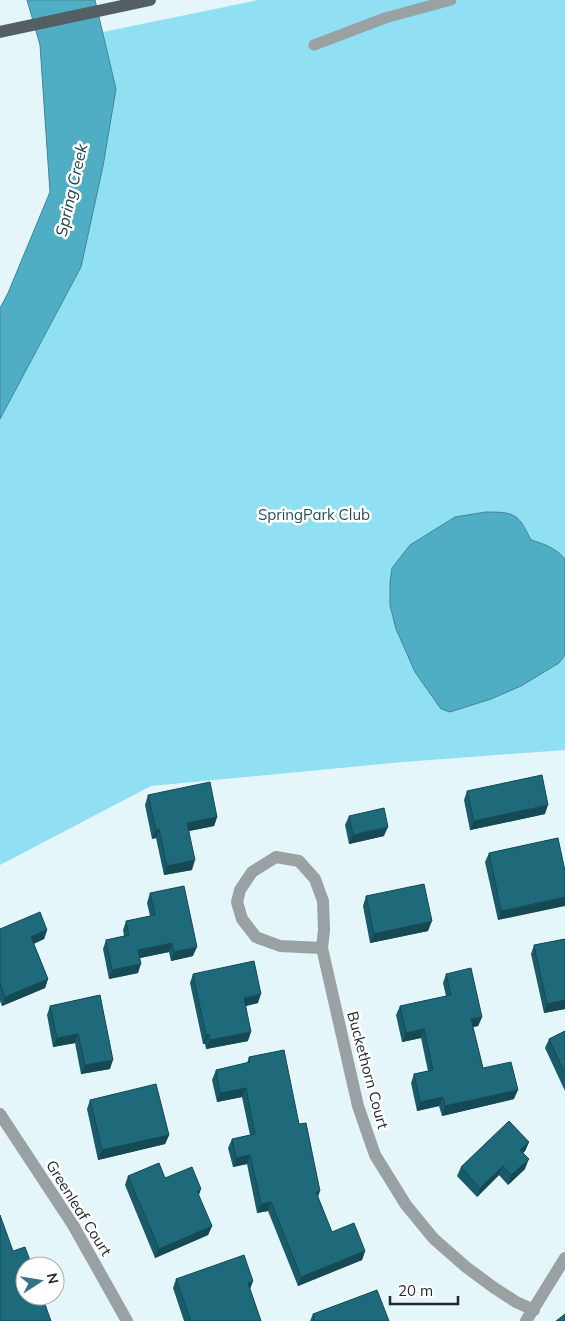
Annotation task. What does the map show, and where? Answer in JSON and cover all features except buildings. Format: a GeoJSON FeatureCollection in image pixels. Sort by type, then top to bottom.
{"type":"FeatureCollection","features":[{"type":"Feature","properties":{"kind":"main road"},"geometry":{"type":"LineString","coordinates":[[0,32],[150,0]]}},
{"type":"Feature","properties":{"kind":"street","name":"Buckethorn Court"},"geometry":{"type":"LineString","coordinates":[[322,948],[280,946],[256,937],[242,919],[237,902],[240,890],[252,872],[276,856],[299,860],[315,879],[323,901],[322,948],[358,1106],[375,1154],[406,1205],[434,1239],[466,1267],[516,1302],[534,1310]]}},
{"type":"Feature","properties":{"kind":"street","name":"Greenleaf Court"},"geometry":{"type":"LineString","coordinates":[[0,1114],[73,1226],[126,1321]]}},
{"type":"Feature","properties":{"kind":"street"},"geometry":{"type":"LineString","coordinates":[[526,1321],[565,1258]]}},
{"type":"Feature","properties":{"kind":"lane"},"geometry":{"type":"LineString","coordinates":[[314,45],[385,18],[451,0]]}},
{"type":"Feature","properties":{"kind":"green space","name":"SpringPark Club"},"geometry":{"type":"Polygon","coordinates":[[[258,0],[565,0],[565,750],[403,762],[151,786],[0,865],[0,308],[50,192],[40,45],[258,0]]]}},
{"type":"Feature","properties":{"kind":"water","name":"Spring Creek"},"geometry":{"type":"Polygon","coordinates":[[[27,0],[95,0],[116,89],[103,166],[81,267],[0,419],[0,308],[50,192],[40,45],[27,0]]]}},
{"type":"Feature","properties":{"kind":"water"},"geometry":{"type":"Polygon","coordinates":[[[486,512],[515,516],[523,525],[531,540],[554,549],[565,559],[565,655],[559,663],[521,686],[491,699],[450,712],[441,709],[415,672],[396,629],[390,605],[392,568],[410,545],[455,517],[486,512]]]}}]}
